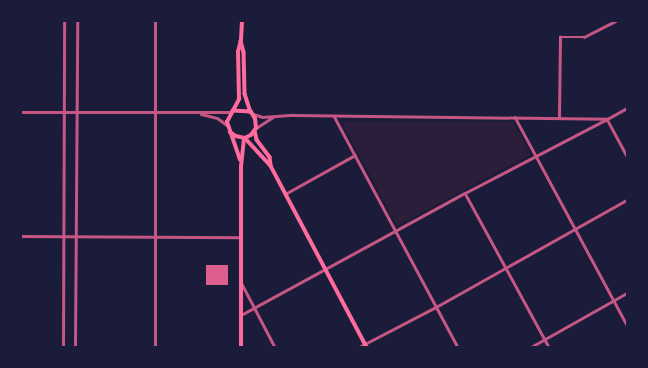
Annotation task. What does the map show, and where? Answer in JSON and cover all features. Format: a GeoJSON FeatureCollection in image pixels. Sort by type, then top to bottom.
{"type":"FeatureCollection","features":[{"type":"Feature","properties":{"kind":"main road"},"geometry":{"type":"LineString","coordinates":[[241,167],[228,126],[232,111],[239,98],[238,52],[241,40],[242,21]]}},
{"type":"Feature","properties":{"kind":"main road"},"geometry":{"type":"LineString","coordinates":[[241,40],[244,52],[245,94],[252,113],[257,140],[270,157],[271,166]]}},
{"type":"Feature","properties":{"kind":"main road"},"geometry":{"type":"LineString","coordinates":[[232,111],[252,113]]}},
{"type":"Feature","properties":{"kind":"main road"},"geometry":{"type":"LineString","coordinates":[[244,138],[256,130]]}},
{"type":"Feature","properties":{"kind":"main road"},"geometry":{"type":"LineString","coordinates":[[230,132],[236,136],[244,138],[271,166],[366,346]]}},
{"type":"Feature","properties":{"kind":"main road"},"geometry":{"type":"LineString","coordinates":[[240,347],[241,167],[244,138]]}},
{"type":"Feature","properties":{"kind":"street"},"geometry":{"type":"LineString","coordinates":[[63,347],[64,21]]}},
{"type":"Feature","properties":{"kind":"street"},"geometry":{"type":"LineString","coordinates":[[75,347],[77,21]]}},
{"type":"Feature","properties":{"kind":"street"},"geometry":{"type":"LineString","coordinates":[[155,21],[155,347]]}},
{"type":"Feature","properties":{"kind":"street"},"geometry":{"type":"LineString","coordinates":[[559,118],[560,37],[584,37],[615,21]]}},
{"type":"Feature","properties":{"kind":"street"},"geometry":{"type":"LineString","coordinates":[[240,316],[465,193],[627,108]]}},
{"type":"Feature","properties":{"kind":"street"},"geometry":{"type":"LineString","coordinates":[[21,112],[199,113],[208,111],[232,111]]}},
{"type":"Feature","properties":{"kind":"street"},"geometry":{"type":"LineString","coordinates":[[199,113],[217,118],[228,126]]}},
{"type":"Feature","properties":{"kind":"street"},"geometry":{"type":"LineString","coordinates":[[252,113],[262,117],[284,115],[607,119]]}},
{"type":"Feature","properties":{"kind":"street"},"geometry":{"type":"LineString","coordinates":[[334,116],[458,347]]}},
{"type":"Feature","properties":{"kind":"street"},"geometry":{"type":"LineString","coordinates":[[256,130],[273,117]]}},
{"type":"Feature","properties":{"kind":"street"},"geometry":{"type":"LineString","coordinates":[[515,117],[627,325]]}},
{"type":"Feature","properties":{"kind":"street"},"geometry":{"type":"LineString","coordinates":[[607,119],[627,156]]}},
{"type":"Feature","properties":{"kind":"street"},"geometry":{"type":"LineString","coordinates":[[285,194],[355,155]]}},
{"type":"Feature","properties":{"kind":"street"},"geometry":{"type":"LineString","coordinates":[[465,193],[549,347]]}},
{"type":"Feature","properties":{"kind":"street"},"geometry":{"type":"LineString","coordinates":[[360,347],[366,346],[627,200]]}},
{"type":"Feature","properties":{"kind":"street"},"geometry":{"type":"LineString","coordinates":[[21,236],[241,237]]}},
{"type":"Feature","properties":{"kind":"street"},"geometry":{"type":"LineString","coordinates":[[240,281],[275,347]]}},
{"type":"Feature","properties":{"kind":"street"},"geometry":{"type":"LineString","coordinates":[[531,347],[627,293]]}},
{"type":"Feature","properties":{"kind":"shaded area"},"geometry":{"type":"Polygon","coordinates":[[[347,121],[513,122],[531,154],[397,226],[343,125],[347,121]]]}},
{"type":"Feature","properties":{"kind":"building"},"geometry":{"type":"Polygon","coordinates":[[[206,265],[228,265],[228,285],[206,285],[206,265]]]}}]}
